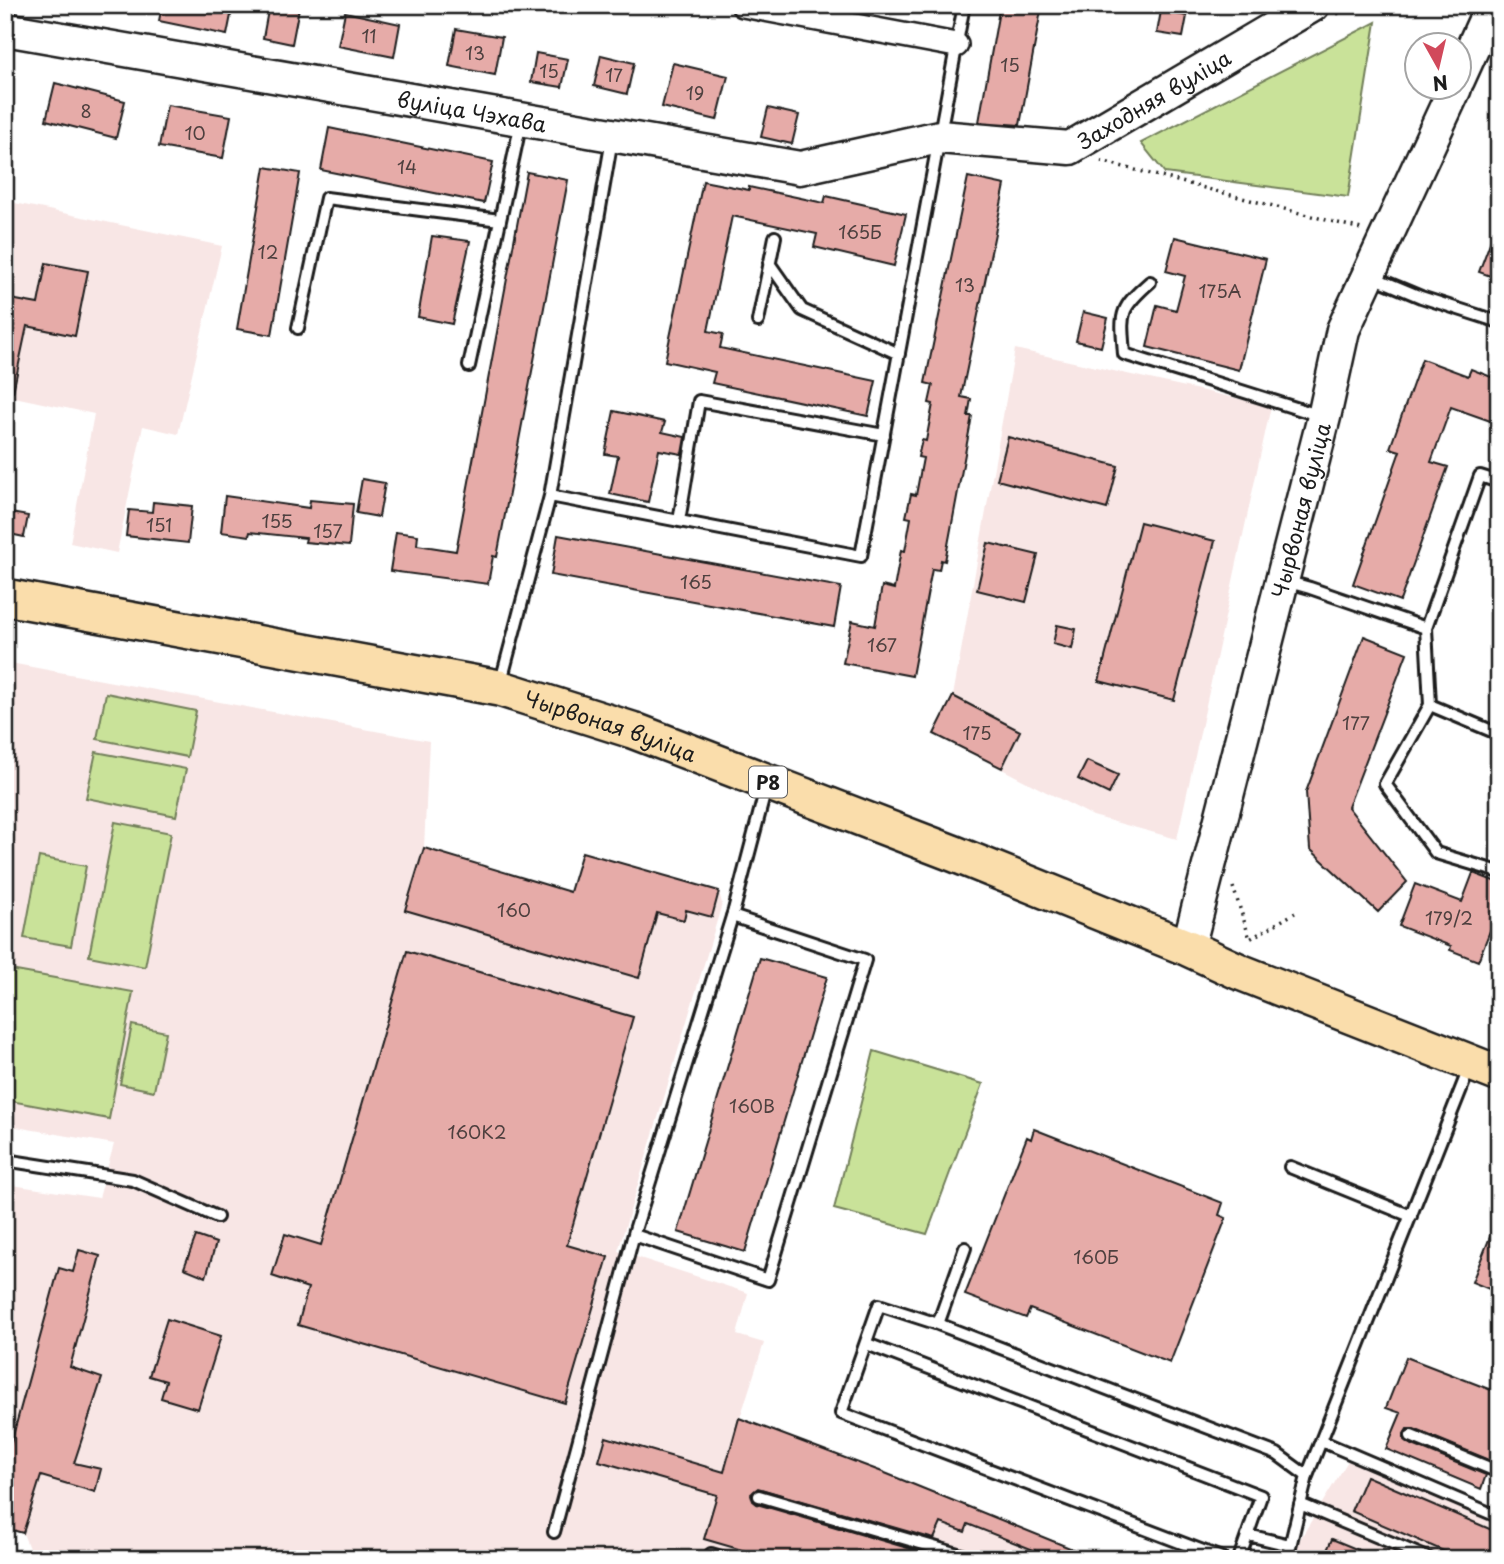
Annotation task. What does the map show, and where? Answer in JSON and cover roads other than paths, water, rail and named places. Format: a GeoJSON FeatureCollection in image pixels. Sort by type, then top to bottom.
{"type":"FeatureCollection","features":[{"type":"Feature","properties":{"kind":"main road","name":"Чырвоная вуліца"},"geometry":{"type":"LineString","coordinates":[[5,597],[499,688],[632,730],[955,853],[1188,948],[1240,972],[1485,1068]]}},
{"type":"Feature","properties":{"kind":"street"},"geometry":{"type":"LineString","coordinates":[[743,5],[956,45]]}},
{"type":"Feature","properties":{"kind":"street","name":"Заходняя вуліца"},"geometry":{"type":"LineString","coordinates":[[939,137],[1070,148],[1313,5]]}},
{"type":"Feature","properties":{"kind":"street"},"geometry":{"type":"LineString","coordinates":[[1472,49],[1492,5]]}},
{"type":"Feature","properties":{"kind":"street","name":"вуліца Чэхава"},"geometry":{"type":"LineString","coordinates":[[5,29],[800,168],[939,137]]}},
{"type":"Feature","properties":{"kind":"street","name":"Чырвоная вуліца"},"geometry":{"type":"LineString","coordinates":[[1188,948],[1324,417],[1343,330],[1449,102]]}},
{"type":"Feature","properties":{"kind":"lane"},"geometry":{"type":"LineString","coordinates":[[550,496],[861,556],[964,5]]}},
{"type":"Feature","properties":{"kind":"lane"},"geometry":{"type":"LineString","coordinates":[[469,366],[521,119]]}},
{"type":"Feature","properties":{"kind":"lane"},"geometry":{"type":"LineString","coordinates":[[499,688],[550,496],[612,136]]}},
{"type":"Feature","properties":{"kind":"lane"},"geometry":{"type":"LineString","coordinates":[[298,328],[326,198],[500,220]]}},
{"type":"Feature","properties":{"kind":"lane"},"geometry":{"type":"LineString","coordinates":[[758,321],[775,237]]}},
{"type":"Feature","properties":{"kind":"lane"},"geometry":{"type":"LineString","coordinates":[[769,263],[802,310],[899,354]]}},
{"type":"Feature","properties":{"kind":"lane"},"geometry":{"type":"LineString","coordinates":[[1367,275],[1421,297],[1499,322]]}},
{"type":"Feature","properties":{"kind":"lane"},"geometry":{"type":"LineString","coordinates":[[1150,282],[1133,297],[1121,317],[1124,354],[1324,417]]}},
{"type":"Feature","properties":{"kind":"lane"},"geometry":{"type":"LineString","coordinates":[[679,521],[699,401],[884,435]]}},
{"type":"Feature","properties":{"kind":"lane"},"geometry":{"type":"LineString","coordinates":[[1499,482],[1480,476],[1426,628],[1430,705],[1385,784],[1436,853],[1499,872]]}},
{"type":"Feature","properties":{"kind":"lane"},"geometry":{"type":"LineString","coordinates":[[1282,580],[1426,628]]}},
{"type":"Feature","properties":{"kind":"lane"},"geometry":{"type":"LineString","coordinates":[[1430,705],[1499,734]]}},
{"type":"Feature","properties":{"kind":"lane"},"geometry":{"type":"LineString","coordinates":[[554,1532],[634,1235],[732,916],[768,782]]}},
{"type":"Feature","properties":{"kind":"lane"},"geometry":{"type":"LineString","coordinates":[[634,1235],[768,1280],[865,960],[732,916]]}},
{"type":"Feature","properties":{"kind":"lane"},"geometry":{"type":"LineString","coordinates":[[1287,1559],[1307,1476],[1411,1216],[1485,1068]]}},
{"type":"Feature","properties":{"kind":"lane"},"geometry":{"type":"LineString","coordinates":[[5,1160],[133,1180],[218,1217]]}},
{"type":"Feature","properties":{"kind":"lane"},"geometry":{"type":"LineString","coordinates":[[1290,1167],[1411,1216]]}},
{"type":"Feature","properties":{"kind":"lane"},"geometry":{"type":"LineString","coordinates":[[939,1324],[965,1248]]}},
{"type":"Feature","properties":{"kind":"lane"},"geometry":{"type":"LineString","coordinates":[[1224,1559],[841,1413],[879,1306],[939,1324],[1277,1454],[1307,1476]]}},
{"type":"Feature","properties":{"kind":"lane"},"geometry":{"type":"LineString","coordinates":[[867,1344],[1261,1496],[1239,1559]]}},
{"type":"Feature","properties":{"kind":"lane"},"geometry":{"type":"LineString","coordinates":[[1411,1436],[1499,1472]]}},
{"type":"Feature","properties":{"kind":"lane"},"geometry":{"type":"LineString","coordinates":[[1321,1440],[1499,1517]]}},
{"type":"Feature","properties":{"kind":"lane"},"geometry":{"type":"LineString","coordinates":[[759,1496],[975,1559]]}},
{"type":"Feature","properties":{"kind":"lane"},"geometry":{"type":"LineString","coordinates":[[1300,1504],[1430,1559]]}},
{"type":"Feature","properties":{"kind":"lane"},"geometry":{"type":"LineString","coordinates":[[1248,1535],[1290,1545]]}},
{"type":"Feature","properties":{"kind":"lane"},"geometry":{"type":"LineString","coordinates":[[711,1554],[728,1559]]}}]}
